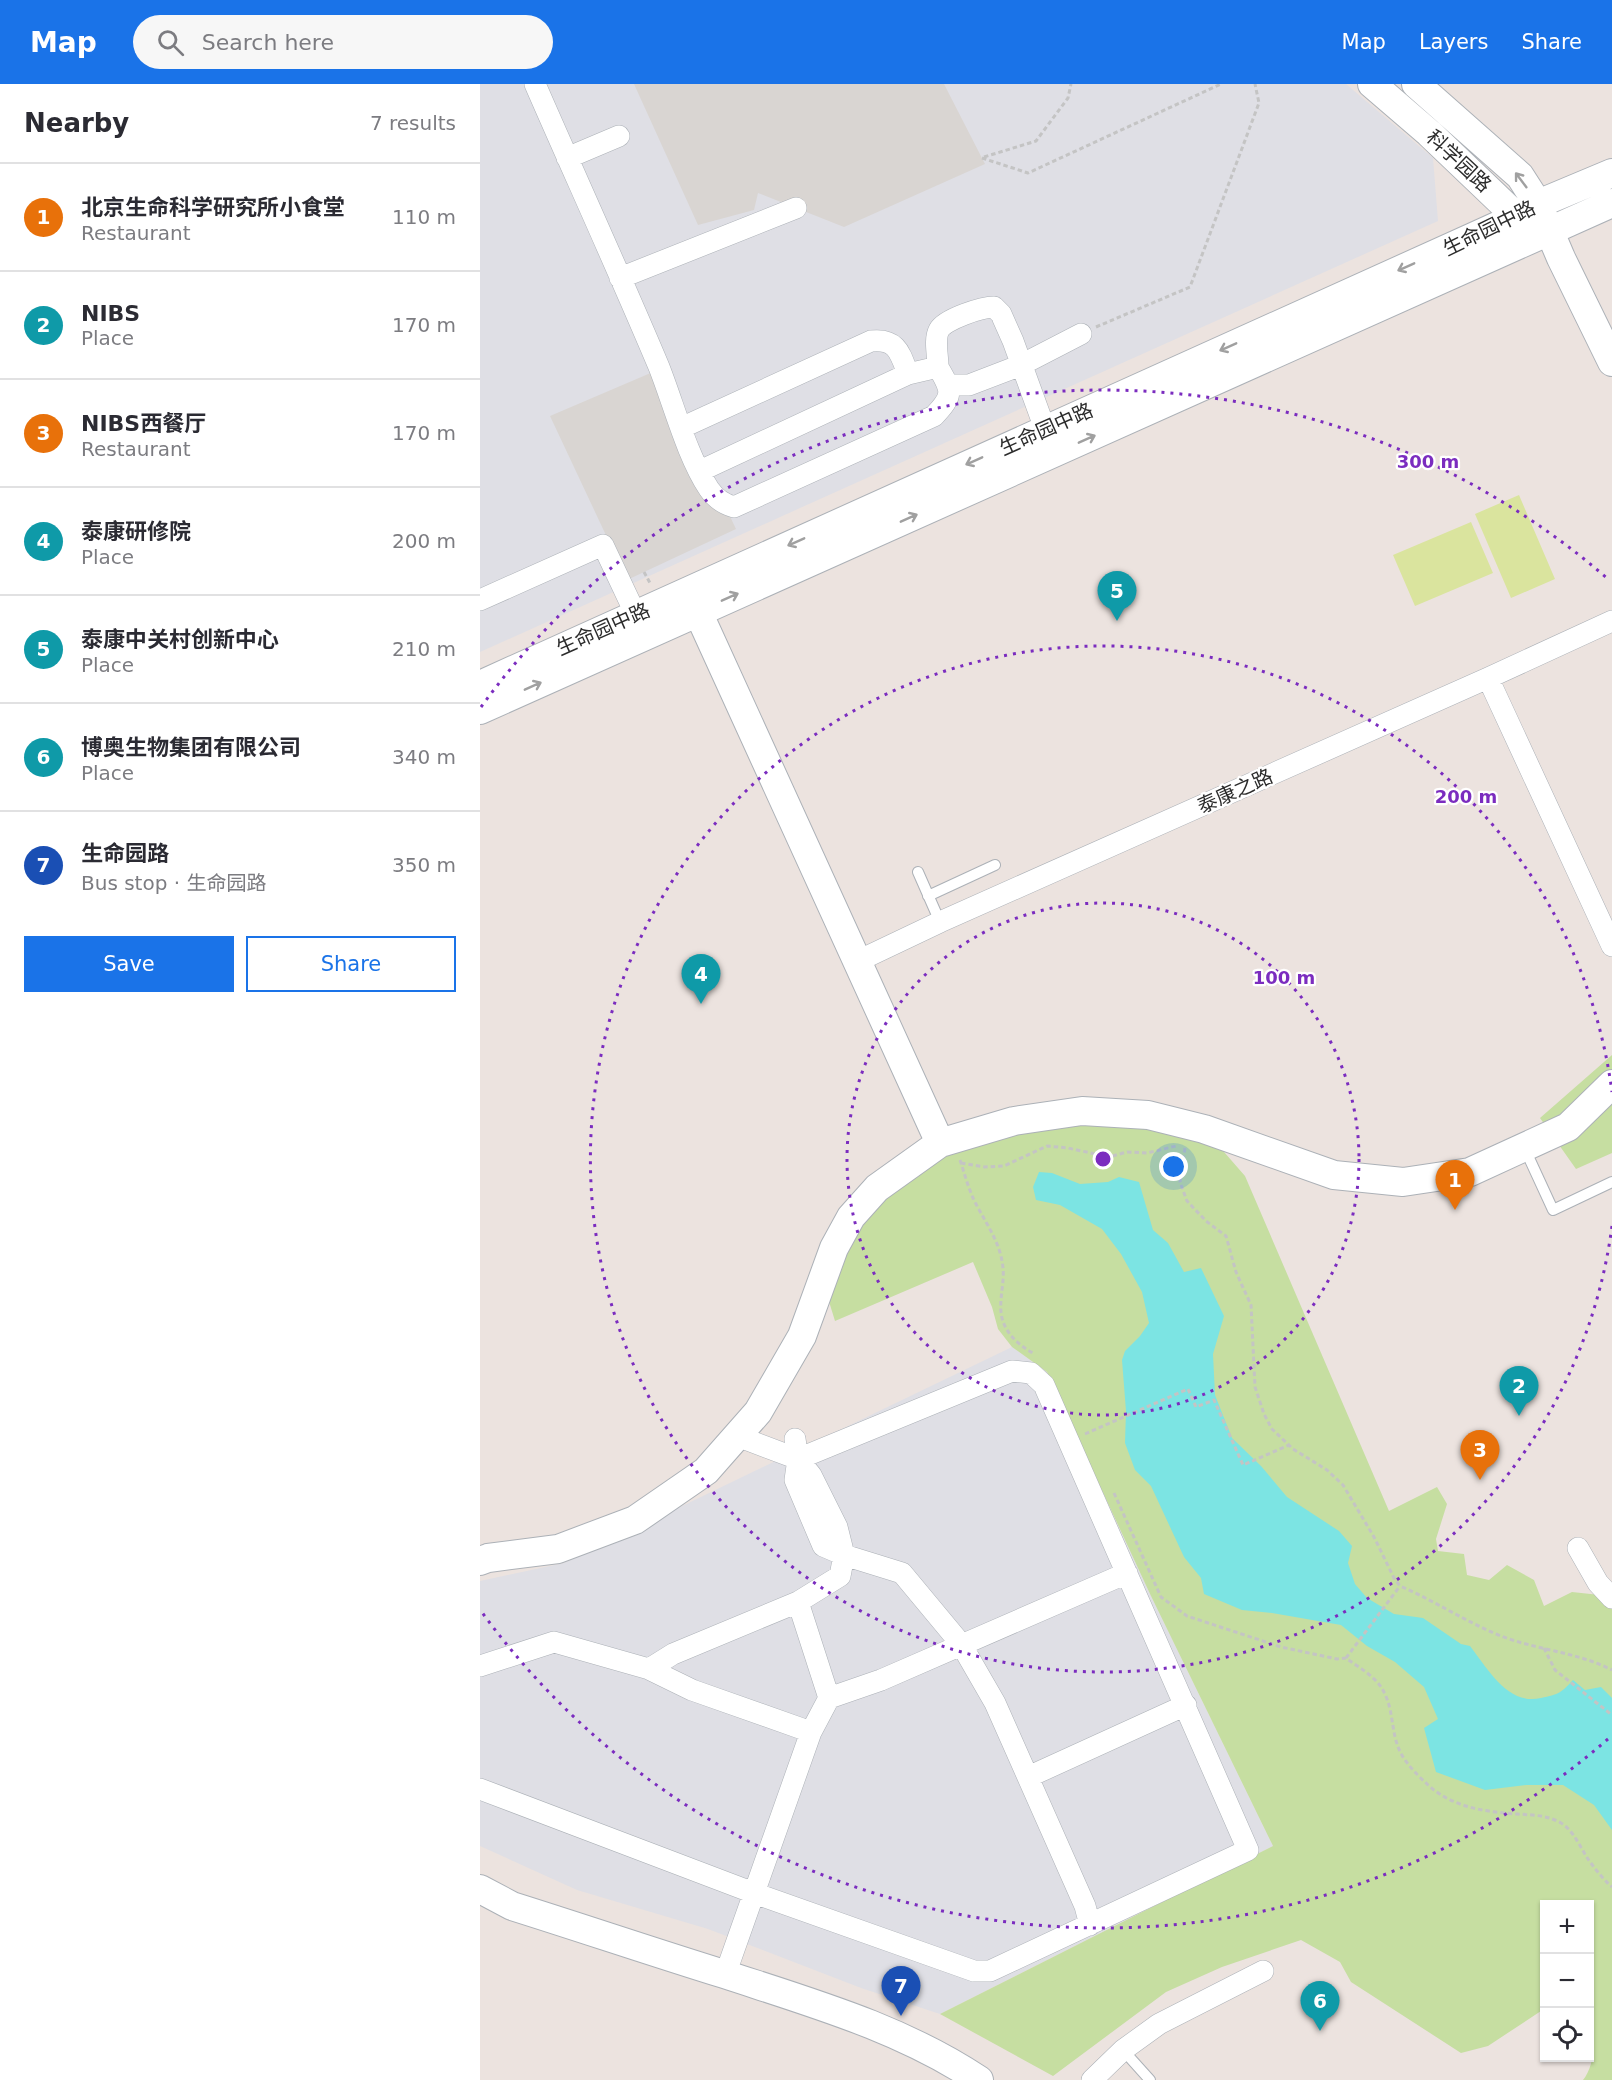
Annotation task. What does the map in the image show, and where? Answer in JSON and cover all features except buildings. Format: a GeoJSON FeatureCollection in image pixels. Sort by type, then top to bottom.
{"type":"FeatureCollection","features":[{"type":"Feature","properties":{"kind":"street"},"geometry":{"type":"LineString","coordinates":[[535,84],[660,369],[681,428],[700,471],[710,490],[725,504],[734,507],[934,416],[946,404],[950,395],[944,376],[938,331],[943,324],[983,307],[994,307],[1001,314],[1045,429]]}},
{"type":"Feature","properties":{"kind":"street","name":"科学园路"},"geometry":{"type":"LineString","coordinates":[[1372,84],[1437,140],[1528,210],[1549,231]]}},
{"type":"Feature","properties":{"kind":"street","name":"科学园路"},"geometry":{"type":"LineString","coordinates":[[1416,84],[1520,176],[1528,210]]}},
{"type":"Feature","properties":{"kind":"street"},"geometry":{"type":"LineString","coordinates":[[567,158],[619,136]]}},
{"type":"Feature","properties":{"kind":"street","name":"生命园中路"},"geometry":{"type":"LineString","coordinates":[[480,685],[1612,173]]}},
{"type":"Feature","properties":{"kind":"street","name":"生命园中路"},"geometry":{"type":"LineString","coordinates":[[480,710],[1612,203]]}},
{"type":"Feature","properties":{"kind":"street"},"geometry":{"type":"LineString","coordinates":[[620,278],[796,208]]}},
{"type":"Feature","properties":{"kind":"street"},"geometry":{"type":"LineString","coordinates":[[1549,231],[1612,362]]}},
{"type":"Feature","properties":{"kind":"street"},"geometry":{"type":"LineString","coordinates":[[700,471],[908,374],[944,376],[969,386],[1021,365],[1081,334]]}},
{"type":"Feature","properties":{"kind":"street"},"geometry":{"type":"LineString","coordinates":[[681,428],[871,341],[890,342],[897,348],[908,374]]}},
{"type":"Feature","properties":{"kind":"street"},"geometry":{"type":"LineString","coordinates":[[480,600],[603,545],[636,615]]}},
{"type":"Feature","properties":{"kind":"street"},"geometry":{"type":"LineString","coordinates":[[698,612],[858,961],[952,1148]]}},
{"type":"Feature","properties":{"kind":"street","name":"泰康之路"},"geometry":{"type":"LineString","coordinates":[[858,961],[940,922],[1612,621]]}},
{"type":"Feature","properties":{"kind":"street"},"geometry":{"type":"LineString","coordinates":[[1488,678],[1612,946]]}},
{"type":"Feature","properties":{"kind":"street"},"geometry":{"type":"LineString","coordinates":[[480,1562],[488,1558],[558,1549],[634,1520],[706,1471],[758,1412],[802,1336],[834,1248],[851,1217],[877,1188],[952,1148],[1014,1121],[1082,1111],[1148,1115],[1204,1129],[1334,1175],[1403,1182],[1470,1172],[1568,1127],[1612,1084]]}},
{"type":"Feature","properties":{"kind":"street"},"geometry":{"type":"LineString","coordinates":[[480,1789],[754,1893],[974,1971],[990,1971],[1248,1850],[1044,1385],[1031,1373],[1012,1371],[797,1449],[737,1436]]}},
{"type":"Feature","properties":{"kind":"street"},"geometry":{"type":"LineString","coordinates":[[797,1449],[795,1480],[824,1546],[844,1555],[902,1573],[961,1644],[995,1702],[1085,1906],[1090,1925]]}},
{"type":"Feature","properties":{"kind":"street"},"geometry":{"type":"LineString","coordinates":[[1578,1548],[1598,1583],[1612,1598]]}},
{"type":"Feature","properties":{"kind":"street"},"geometry":{"type":"LineString","coordinates":[[649,1669],[674,1654],[798,1602],[840,1576],[844,1555]]}},
{"type":"Feature","properties":{"kind":"street"},"geometry":{"type":"LineString","coordinates":[[725,1975],[811,1732],[829,1698],[881,1680],[1127,1573]]}},
{"type":"Feature","properties":{"kind":"street"},"geometry":{"type":"LineString","coordinates":[[798,1602],[829,1698]]}},
{"type":"Feature","properties":{"kind":"street"},"geometry":{"type":"LineString","coordinates":[[480,1666],[554,1642],[649,1669],[692,1690],[811,1732]]}},
{"type":"Feature","properties":{"kind":"street"},"geometry":{"type":"LineString","coordinates":[[1028,1777],[1186,1705]]}},
{"type":"Feature","properties":{"kind":"street"},"geometry":{"type":"LineString","coordinates":[[480,1889],[512,1906],[813,2002],[866,2022],[925,2048],[979,2080]]}},
{"type":"Feature","properties":{"kind":"street"},"geometry":{"type":"LineString","coordinates":[[1092,2080],[1123,2050],[1159,2024],[1263,1971]]}},
{"type":"Feature","properties":{"kind":"lane"},"geometry":{"type":"LineString","coordinates":[[928,896],[995,865]]}},
{"type":"Feature","properties":{"kind":"lane"},"geometry":{"type":"LineString","coordinates":[[918,872],[940,922]]}},
{"type":"Feature","properties":{"kind":"lane"},"geometry":{"type":"LineString","coordinates":[[1524,1147],[1553,1210],[1612,1182]]}},
{"type":"Feature","properties":{"kind":"lane"},"geometry":{"type":"LineString","coordinates":[[1123,2050],[1150,2080]]}},
{"type":"Feature","properties":{"kind":"path"},"geometry":{"type":"LineString","coordinates":[[1071,84],[1068,98],[1036,141],[982,158],[1028,173],[1221,84]]}},
{"type":"Feature","properties":{"kind":"path"},"geometry":{"type":"LineString","coordinates":[[1081,334],[1190,287],[1259,103],[1255,84]]}},
{"type":"Feature","properties":{"kind":"path"},"geometry":{"type":"LineString","coordinates":[[952,1148],[985,1167],[1004,1166],[1047,1146],[1109,1157],[1127,1152],[1147,1153],[1185,1144],[1180,1182],[1187,1201],[1206,1221],[1226,1236],[1236,1272],[1251,1305],[1256,1387],[1264,1414],[1272,1429],[1289,1445],[1327,1470],[1342,1485],[1374,1537],[1400,1586],[1493,1632],[1601,1664],[1612,1670]]}},
{"type":"Feature","properties":{"kind":"path"},"geometry":{"type":"LineString","coordinates":[[952,1148],[1001,1255],[1004,1270],[1000,1312],[1006,1328],[1019,1344],[1038,1357]]}},
{"type":"Feature","properties":{"kind":"path"},"geometry":{"type":"LineString","coordinates":[[1085,1434],[1188,1389],[1196,1407],[1214,1400],[1243,1465],[1289,1445]]}},
{"type":"Feature","properties":{"kind":"path"},"geometry":{"type":"LineString","coordinates":[[1081,1426],[1087,1439]]}},
{"type":"Feature","properties":{"kind":"path"},"geometry":{"type":"LineString","coordinates":[[1113,1491],[1161,1597],[1187,1616],[1281,1647],[1338,1659],[1346,1658],[1369,1674],[1381,1687],[1388,1702],[1397,1744],[1403,1758],[1428,1786],[1449,1800],[1469,1807],[1491,1812],[1544,1816],[1561,1823],[1573,1835],[1589,1860],[1612,1887]]}},
{"type":"Feature","properties":{"kind":"path"},"geometry":{"type":"LineString","coordinates":[[1346,1658],[1400,1586]]}},
{"type":"Feature","properties":{"kind":"path"},"geometry":{"type":"LineString","coordinates":[[1544,1648],[1555,1670],[1612,1715]]}},
{"type":"Feature","properties":{"kind":"shaded area"},"geometry":{"type":"Polygon","coordinates":[[[480,84],[1346,84],[1433,158],[1438,221],[480,652],[480,84]]]}},
{"type":"Feature","properties":{"kind":"shaded area"},"geometry":{"type":"Polygon","coordinates":[[[634,84],[944,84],[985,164],[844,227],[758,193],[754,210],[698,225],[634,84]]]}},
{"type":"Feature","properties":{"kind":"shaded area"},"geometry":{"type":"Polygon","coordinates":[[[660,369],[736,529],[627,580],[550,416],[660,369]]]}},
{"type":"Feature","properties":{"kind":"shaded area"},"geometry":{"type":"Polygon","coordinates":[[[1012,1347],[1047,1372],[1151,1596],[1273,1846],[940,2014],[861,1988],[708,1929],[577,1890],[480,1846],[480,1581],[564,1563],[1012,1347]]]}},
{"type":"Feature","properties":{"kind":"green space"},"geometry":{"type":"Polygon","coordinates":[[[1519,495],[1555,579],[1511,598],[1475,514],[1519,495]]]}},
{"type":"Feature","properties":{"kind":"green space"},"geometry":{"type":"Polygon","coordinates":[[[1471,522],[1493,573],[1415,606],[1393,555],[1471,522]]]}},
{"type":"Feature","properties":{"kind":"green space"},"geometry":{"type":"Polygon","coordinates":[[[1612,1055],[1612,1153],[1576,1169],[1540,1118],[1612,1055]]]}},
{"type":"Feature","properties":{"kind":"green space"},"geometry":{"type":"Polygon","coordinates":[[[1014,1121],[1204,1129],[1245,1176],[1389,1511],[1437,1487],[1447,1504],[1436,1539],[1438,1551],[1464,1554],[1467,1575],[1489,1580],[1507,1565],[1534,1580],[1544,1606],[1572,1592],[1612,1598],[1612,2080],[1583,2080],[1592,2062],[1594,2062],[1594,1900],[1540,1900],[1540,2012],[1488,2046],[1461,2053],[1351,1982],[1340,1962],[1301,1940],[1222,1967],[1166,1992],[1053,2076],[940,2014],[1273,1846],[1151,1596],[1047,1372],[1012,1347],[998,1329],[992,1307],[973,1262],[835,1321],[827,1295],[877,1188],[1014,1121]]]}},
{"type":"Feature","properties":{"kind":"water"},"geometry":{"type":"Polygon","coordinates":[[[1039,1172],[1052,1173],[1080,1184],[1108,1182],[1119,1177],[1139,1182],[1153,1230],[1168,1243],[1184,1272],[1201,1268],[1224,1316],[1213,1354],[1215,1395],[1232,1438],[1261,1466],[1287,1497],[1339,1531],[1352,1546],[1348,1563],[1355,1584],[1367,1598],[1394,1614],[1423,1618],[1461,1644],[1470,1646],[1500,1684],[1519,1696],[1529,1699],[1559,1693],[1573,1680],[1585,1690],[1601,1687],[1612,1698],[1612,1830],[1594,1805],[1563,1785],[1527,1785],[1485,1790],[1436,1772],[1424,1728],[1438,1719],[1424,1687],[1395,1662],[1367,1646],[1341,1625],[1242,1610],[1204,1594],[1201,1578],[1184,1557],[1151,1486],[1135,1470],[1125,1443],[1126,1411],[1122,1360],[1125,1351],[1149,1323],[1142,1292],[1121,1254],[1102,1229],[1060,1205],[1036,1200],[1033,1187],[1039,1172]]]}},
{"type":"Feature","properties":{"kind":"place","name":"泰康中关村创新中心"},"geometry":{"type":"Point","coordinates":[1117,621]}},
{"type":"Feature","properties":{"kind":"place","name":"泰康研修院"},"geometry":{"type":"Point","coordinates":[701,1004]}},
{"type":"Feature","properties":{"kind":"place","name":"北京生命科学研究所小食堂"},"geometry":{"type":"Point","coordinates":[1455,1210]}},
{"type":"Feature","properties":{"kind":"place","name":"NIBS"},"geometry":{"type":"Point","coordinates":[1519,1416]}},
{"type":"Feature","properties":{"kind":"place","name":"NIBS西餐厅"},"geometry":{"type":"Point","coordinates":[1480,1480]}},
{"type":"Feature","properties":{"kind":"place","name":"生命园路"},"geometry":{"type":"Point","coordinates":[901,2016]}},
{"type":"Feature","properties":{"kind":"place","name":"博奥生物集团有限公司"},"geometry":{"type":"Point","coordinates":[1320,2031]}}]}
